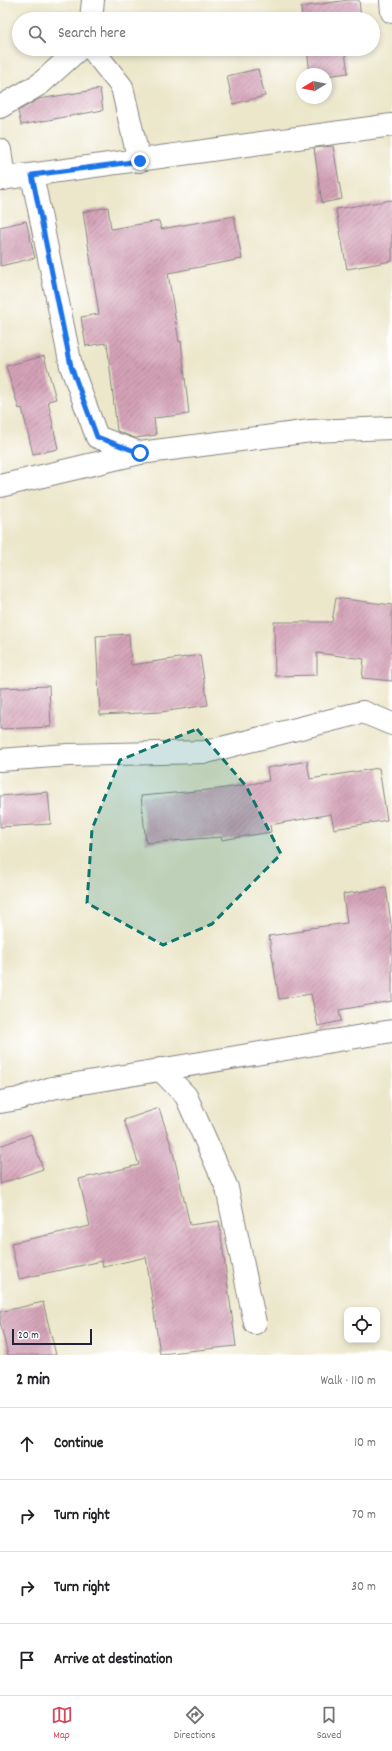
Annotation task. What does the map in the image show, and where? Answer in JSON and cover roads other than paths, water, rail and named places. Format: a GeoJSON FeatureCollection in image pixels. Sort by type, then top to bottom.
{"type":"FeatureCollection","features":[{"type":"Feature","properties":{"kind":"street"},"geometry":{"type":"LineString","coordinates":[[92,12],[93,0]]}},
{"type":"Feature","properties":{"kind":"street"},"geometry":{"type":"LineString","coordinates":[[390,0],[392,12]]}},
{"type":"Feature","properties":{"kind":"street"},"geometry":{"type":"LineString","coordinates":[[0,107],[40,84],[72,56]]}},
{"type":"Feature","properties":{"kind":"street"},"geometry":{"type":"LineString","coordinates":[[98,56],[122,87],[140,161]]}},
{"type":"Feature","properties":{"kind":"street"},"geometry":{"type":"LineString","coordinates":[[0,150],[2,179],[392,125]]}},
{"type":"Feature","properties":{"kind":"street"},"geometry":{"type":"LineString","coordinates":[[32,175],[71,366],[97,437],[140,453]]}},
{"type":"Feature","properties":{"kind":"street"},"geometry":{"type":"LineString","coordinates":[[0,486],[140,453],[311,430],[392,428]]}},
{"type":"Feature","properties":{"kind":"street"},"geometry":{"type":"LineString","coordinates":[[0,760],[68,755],[206,752],[363,712],[392,724]]}},
{"type":"Feature","properties":{"kind":"street"},"geometry":{"type":"LineString","coordinates":[[0,1102],[52,1088],[392,1031]]}},
{"type":"Feature","properties":{"kind":"street"},"geometry":{"type":"LineString","coordinates":[[186,1096],[198,1063]]}},
{"type":"Feature","properties":{"kind":"street"},"geometry":{"type":"LineString","coordinates":[[160,1070],[186,1096],[227,1188],[255,1323]]}}]}
